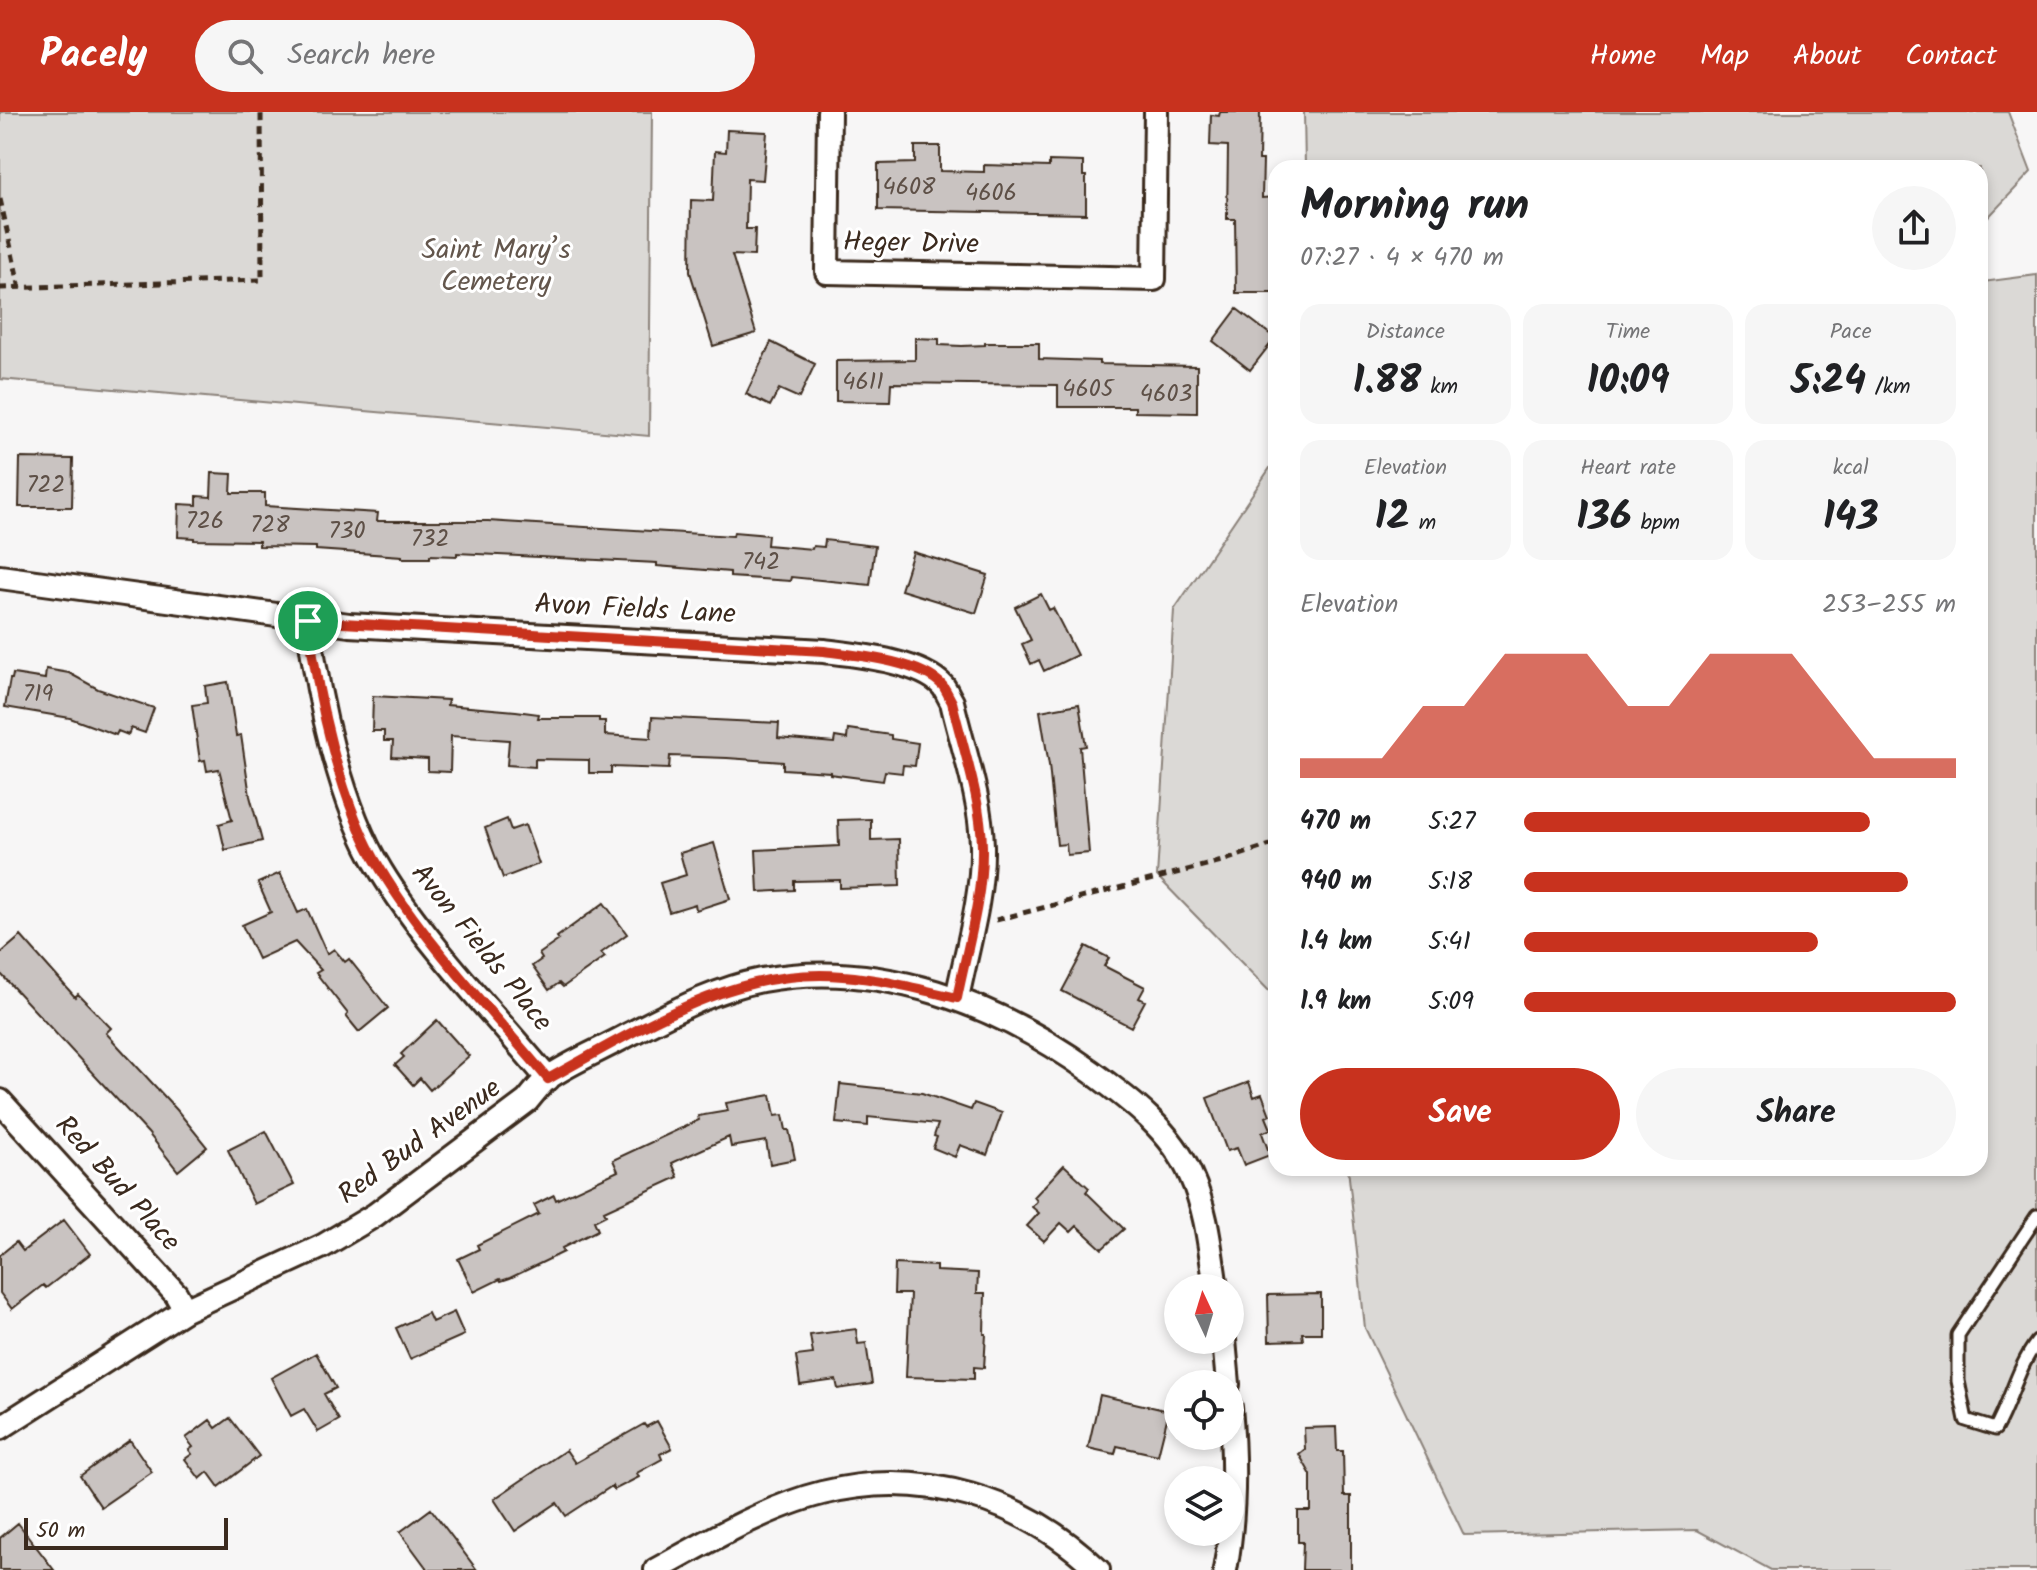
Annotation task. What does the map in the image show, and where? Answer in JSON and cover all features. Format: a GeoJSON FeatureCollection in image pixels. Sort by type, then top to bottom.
{"type":"FeatureCollection","features":[{"type":"Feature","properties":{"kind":"street","name":"Heger Drive"},"geometry":{"type":"LineString","coordinates":[[829,112],[827,272],[1154,279],[1156,112]]}},
{"type":"Feature","properties":{"kind":"street","name":"Avon Fields Lane"},"geometry":{"type":"LineString","coordinates":[[0,577],[248,610],[308,621],[824,651],[877,657],[930,675],[944,687],[952,702],[978,807],[982,845],[980,883],[957,998]]}},
{"type":"Feature","properties":{"kind":"street","name":"Avon Fields Place"},"geometry":{"type":"LineString","coordinates":[[308,621],[315,672],[350,807],[379,868],[410,914],[548,1079]]}},
{"type":"Feature","properties":{"kind":"street","name":"Red Bud Avenue"},"geometry":{"type":"LineString","coordinates":[[0,1428],[185,1310],[323,1246],[375,1215],[527,1101],[548,1079],[672,1012],[723,991],[761,980],[801,975],[841,975],[880,980],[957,998],[1014,1022],[1064,1052],[1153,1121],[1171,1141],[1191,1174],[1204,1211],[1214,1274]]}},
{"type":"Feature","properties":{"kind":"street","name":"Red Bud Place"},"geometry":{"type":"LineString","coordinates":[[0,1101],[176,1294],[185,1310]]}},
{"type":"Feature","properties":{"kind":"street"},"geometry":{"type":"LineString","coordinates":[[1225,1570],[1232,1532],[1234,1450]]}},
{"type":"Feature","properties":{"kind":"street"},"geometry":{"type":"LineString","coordinates":[[656,1570],[786,1505],[822,1493],[898,1483],[936,1486],[1009,1508],[1043,1525],[1074,1547],[1098,1570]]}},
{"type":"Feature","properties":{"kind":"lane"},"geometry":{"type":"LineString","coordinates":[[2037,1216],[1958,1335],[1958,1381],[1966,1420],[1995,1429],[2009,1405],[2024,1359],[2037,1342]]}},
{"type":"Feature","properties":{"kind":"path"},"geometry":{"type":"LineString","coordinates":[[0,288],[262,280],[261,112]]}},
{"type":"Feature","properties":{"kind":"path"},"geometry":{"type":"LineString","coordinates":[[0,199],[20,289]]}},
{"type":"Feature","properties":{"kind":"path"},"geometry":{"type":"LineString","coordinates":[[971,926],[1222,861],[1268,846]]}},
{"type":"Feature","properties":{"kind":"green space","name":"Saint Mary’s Cemetery"},"geometry":{"type":"Polygon","coordinates":[[[0,112],[652,112],[649,436],[0,379],[0,112]]]}},
{"type":"Feature","properties":{"kind":"green space"},"geometry":{"type":"Polygon","coordinates":[[[1304,112],[2008,112],[2031,172],[1988,218],[1988,160],[1305,160],[1304,112]]]}},
{"type":"Feature","properties":{"kind":"green space"},"geometry":{"type":"Polygon","coordinates":[[[2037,275],[2037,1570],[1771,1570],[1697,1530],[1464,1535],[1365,1328],[1349,1176],[1988,1176],[1988,281],[2037,275]]]}},
{"type":"Feature","properties":{"kind":"green space"},"geometry":{"type":"Polygon","coordinates":[[[1268,471],[1268,990],[1157,876],[1174,610],[1268,471]]]}},
{"type":"Feature","properties":{"kind":"building"},"geometry":{"type":"Polygon","coordinates":[[[1220,112],[1260,112],[1262,198],[1268,198],[1268,293],[1236,293],[1235,219],[1227,219],[1228,146],[1210,145],[1211,115],[1219,116],[1220,112]]]}},
{"type":"Feature","properties":{"kind":"building"},"geometry":{"type":"Polygon","coordinates":[[[727,130],[767,132],[763,180],[747,179],[746,229],[755,229],[754,256],[732,255],[756,333],[713,346],[690,272],[691,200],[713,201],[715,151],[726,152],[727,130]]]}},
{"type":"Feature","properties":{"kind":"building"},"geometry":{"type":"Polygon","coordinates":[[[915,146],[940,146],[940,171],[984,172],[984,165],[1049,167],[1049,161],[1083,162],[1086,214],[878,210],[878,164],[915,163],[915,146]]]}},
{"type":"Feature","properties":{"kind":"building"},"geometry":{"type":"Polygon","coordinates":[[[1237,309],[1268,333],[1268,347],[1250,370],[1213,341],[1237,309]]]}},
{"type":"Feature","properties":{"kind":"building"},"geometry":{"type":"Polygon","coordinates":[[[915,338],[939,339],[939,345],[962,346],[1039,343],[1039,359],[1197,366],[1197,413],[1135,412],[1135,407],[1058,407],[1058,385],[891,383],[890,402],[836,401],[836,361],[915,360],[915,338]]]}},
{"type":"Feature","properties":{"kind":"building"},"geometry":{"type":"Polygon","coordinates":[[[771,342],[815,364],[799,398],[779,389],[770,406],[746,394],[771,342]]]}},
{"type":"Feature","properties":{"kind":"building"},"geometry":{"type":"Polygon","coordinates":[[[20,458],[73,459],[72,507],[19,507],[20,458]]]}},
{"type":"Feature","properties":{"kind":"building"},"geometry":{"type":"Polygon","coordinates":[[[212,473],[232,474],[231,493],[265,493],[265,506],[378,513],[377,521],[488,521],[733,536],[734,532],[768,535],[767,545],[812,549],[813,546],[824,547],[825,540],[875,546],[870,585],[791,577],[790,581],[730,577],[730,572],[657,566],[657,563],[457,553],[457,556],[402,558],[316,550],[316,547],[259,546],[259,541],[178,537],[179,504],[197,505],[197,496],[211,497],[212,473]]]}},
{"type":"Feature","properties":{"kind":"building"},"geometry":{"type":"Polygon","coordinates":[[[913,552],[988,575],[976,613],[901,590],[913,552]]]}},
{"type":"Feature","properties":{"kind":"building"},"geometry":{"type":"Polygon","coordinates":[[[1041,594],[1049,610],[1053,608],[1077,655],[1044,671],[1039,660],[1031,664],[1022,644],[1031,640],[1015,607],[1041,594]]]}},
{"type":"Feature","properties":{"kind":"building"},"geometry":{"type":"Polygon","coordinates":[[[46,669],[69,673],[98,689],[154,708],[145,733],[131,728],[128,735],[118,731],[116,735],[70,718],[5,707],[13,674],[45,679],[46,669]]]}},
{"type":"Feature","properties":{"kind":"building"},"geometry":{"type":"Polygon","coordinates":[[[228,682],[236,736],[241,735],[250,796],[262,841],[225,850],[219,824],[232,820],[219,769],[207,771],[205,760],[200,761],[192,705],[207,703],[205,686],[228,682]]]}},
{"type":"Feature","properties":{"kind":"building"},"geometry":{"type":"Polygon","coordinates":[[[373,696],[448,700],[447,705],[539,714],[538,718],[599,718],[599,721],[605,721],[605,735],[651,738],[652,717],[779,723],[778,738],[834,743],[835,737],[847,739],[848,729],[891,735],[891,739],[918,743],[915,766],[903,765],[902,773],[885,771],[883,781],[830,772],[783,769],[783,762],[727,758],[670,756],[669,769],[611,767],[611,773],[589,773],[589,760],[535,759],[535,767],[507,765],[509,740],[451,736],[450,772],[428,771],[428,759],[392,757],[393,741],[384,741],[384,731],[372,731],[373,696]]]}},
{"type":"Feature","properties":{"kind":"building"},"geometry":{"type":"Polygon","coordinates":[[[1079,704],[1086,746],[1080,747],[1089,853],[1067,855],[1066,844],[1057,845],[1040,711],[1079,704]]]}},
{"type":"Feature","properties":{"kind":"building"},"geometry":{"type":"Polygon","coordinates":[[[507,819],[511,830],[525,825],[539,864],[503,878],[485,828],[507,819]]]}},
{"type":"Feature","properties":{"kind":"building"},"geometry":{"type":"Polygon","coordinates":[[[871,819],[871,840],[899,839],[900,886],[840,888],[840,880],[794,881],[794,890],[758,892],[756,850],[839,846],[838,820],[871,819]]]}},
{"type":"Feature","properties":{"kind":"building"},"geometry":{"type":"Polygon","coordinates":[[[714,843],[730,899],[696,910],[695,904],[669,912],[660,883],[686,875],[680,853],[714,843]]]}},
{"type":"Feature","properties":{"kind":"building"},"geometry":{"type":"Polygon","coordinates":[[[280,873],[298,913],[307,909],[327,954],[334,949],[345,962],[349,959],[388,1008],[359,1032],[316,973],[321,970],[295,942],[258,959],[242,925],[271,912],[258,883],[280,873]]]}},
{"type":"Feature","properties":{"kind":"building"},"geometry":{"type":"Polygon","coordinates":[[[604,903],[627,934],[601,953],[605,957],[563,987],[559,983],[549,990],[532,966],[542,959],[539,954],[604,903]]]}},
{"type":"Feature","properties":{"kind":"building"},"geometry":{"type":"Polygon","coordinates":[[[21,936],[75,997],[78,994],[111,1028],[106,1033],[207,1147],[178,1171],[148,1133],[0,973],[0,954],[21,936]]]}},
{"type":"Feature","properties":{"kind":"building"},"geometry":{"type":"Polygon","coordinates":[[[1086,946],[1109,958],[1104,966],[1145,987],[1139,998],[1145,1001],[1131,1027],[1062,991],[1086,946]]]}},
{"type":"Feature","properties":{"kind":"building"},"geometry":{"type":"Polygon","coordinates":[[[437,1020],[469,1056],[430,1090],[420,1078],[413,1085],[395,1065],[404,1057],[401,1054],[437,1020]]]}},
{"type":"Feature","properties":{"kind":"building"},"geometry":{"type":"Polygon","coordinates":[[[1249,1082],[1254,1097],[1262,1094],[1268,1110],[1268,1130],[1262,1133],[1268,1156],[1244,1165],[1237,1148],[1227,1151],[1207,1098],[1249,1082]]]}},
{"type":"Feature","properties":{"kind":"building"},"geometry":{"type":"Polygon","coordinates":[[[840,1084],[922,1093],[971,1110],[974,1103],[1002,1113],[987,1155],[960,1145],[955,1157],[933,1148],[938,1124],[868,1117],[868,1126],[836,1123],[840,1084]]]}},
{"type":"Feature","properties":{"kind":"building"},"geometry":{"type":"Polygon","coordinates":[[[771,1095],[775,1116],[783,1115],[786,1130],[789,1130],[795,1159],[770,1164],[766,1141],[731,1147],[729,1137],[672,1163],[678,1177],[604,1211],[606,1215],[594,1221],[598,1230],[562,1248],[564,1252],[474,1292],[458,1259],[479,1249],[477,1245],[539,1214],[534,1205],[554,1195],[556,1200],[618,1171],[613,1160],[699,1120],[698,1116],[728,1111],[726,1103],[771,1095]]]}},
{"type":"Feature","properties":{"kind":"building"},"geometry":{"type":"Polygon","coordinates":[[[266,1131],[294,1185],[254,1204],[228,1150],[266,1131]]]}},
{"type":"Feature","properties":{"kind":"building"},"geometry":{"type":"Polygon","coordinates":[[[1064,1165],[1089,1188],[1086,1192],[1124,1229],[1102,1249],[1077,1226],[1071,1232],[1061,1223],[1044,1241],[1027,1226],[1039,1213],[1032,1207],[1037,1201],[1034,1197],[1064,1165]]]}},
{"type":"Feature","properties":{"kind":"building"},"geometry":{"type":"Polygon","coordinates":[[[64,1220],[90,1254],[46,1288],[43,1285],[12,1309],[0,1293],[0,1255],[16,1242],[23,1251],[64,1220]]]}},
{"type":"Feature","properties":{"kind":"building"},"geometry":{"type":"Polygon","coordinates":[[[895,1264],[936,1266],[936,1271],[978,1273],[977,1293],[985,1293],[986,1334],[984,1368],[974,1367],[974,1379],[906,1377],[910,1294],[894,1294],[895,1264]]]}},
{"type":"Feature","properties":{"kind":"building"},"geometry":{"type":"Polygon","coordinates":[[[1321,1294],[1321,1333],[1302,1333],[1303,1340],[1269,1341],[1268,1295],[1321,1294]]]}},
{"type":"Feature","properties":{"kind":"building"},"geometry":{"type":"Polygon","coordinates":[[[454,1312],[464,1335],[410,1359],[396,1328],[428,1313],[432,1322],[454,1312]]]}},
{"type":"Feature","properties":{"kind":"building"},"geometry":{"type":"Polygon","coordinates":[[[856,1329],[858,1344],[866,1343],[872,1384],[838,1389],[836,1380],[800,1385],[796,1356],[813,1354],[810,1335],[856,1329]]]}},
{"type":"Feature","properties":{"kind":"building"},"geometry":{"type":"Polygon","coordinates":[[[316,1353],[336,1388],[324,1394],[339,1420],[318,1432],[304,1409],[291,1416],[271,1378],[316,1353]]]}},
{"type":"Feature","properties":{"kind":"building"},"geometry":{"type":"Polygon","coordinates":[[[1100,1395],[1164,1410],[1164,1431],[1158,1455],[1117,1446],[1115,1454],[1088,1448],[1100,1395]]]}},
{"type":"Feature","properties":{"kind":"building"},"geometry":{"type":"Polygon","coordinates":[[[230,1418],[259,1456],[219,1487],[208,1472],[200,1479],[185,1459],[192,1454],[189,1450],[193,1447],[186,1438],[210,1420],[216,1428],[230,1418]]]}},
{"type":"Feature","properties":{"kind":"building"},"geometry":{"type":"Polygon","coordinates":[[[657,1421],[672,1448],[660,1454],[662,1459],[637,1473],[639,1477],[614,1490],[612,1486],[566,1516],[557,1503],[515,1531],[494,1499],[566,1450],[575,1463],[644,1424],[646,1427],[657,1421]]]}},
{"type":"Feature","properties":{"kind":"building"},"geometry":{"type":"Polygon","coordinates":[[[1336,1427],[1337,1451],[1343,1451],[1344,1496],[1351,1496],[1351,1570],[1302,1570],[1303,1542],[1298,1542],[1298,1511],[1311,1511],[1311,1475],[1299,1454],[1305,1449],[1304,1428],[1336,1427]]]}},
{"type":"Feature","properties":{"kind":"building"},"geometry":{"type":"Polygon","coordinates":[[[130,1440],[152,1472],[101,1507],[80,1476],[130,1440]]]}},
{"type":"Feature","properties":{"kind":"building"},"geometry":{"type":"Polygon","coordinates":[[[431,1509],[477,1570],[428,1570],[400,1532],[431,1509]]]}},
{"type":"Feature","properties":{"kind":"building"},"geometry":{"type":"Polygon","coordinates":[[[18,1523],[54,1570],[0,1570],[0,1538],[18,1523]]]}},
{"type":"Feature","properties":{"kind":"route"},"geometry":{"type":"LineString","coordinates":[[308,621],[824,651],[877,657],[930,675],[944,687],[952,702],[978,807],[982,845],[980,883],[957,998],[880,980],[841,975],[801,975],[761,980],[723,991],[672,1012],[548,1079],[410,914],[379,868],[350,807],[315,672],[308,621]]}}]}
